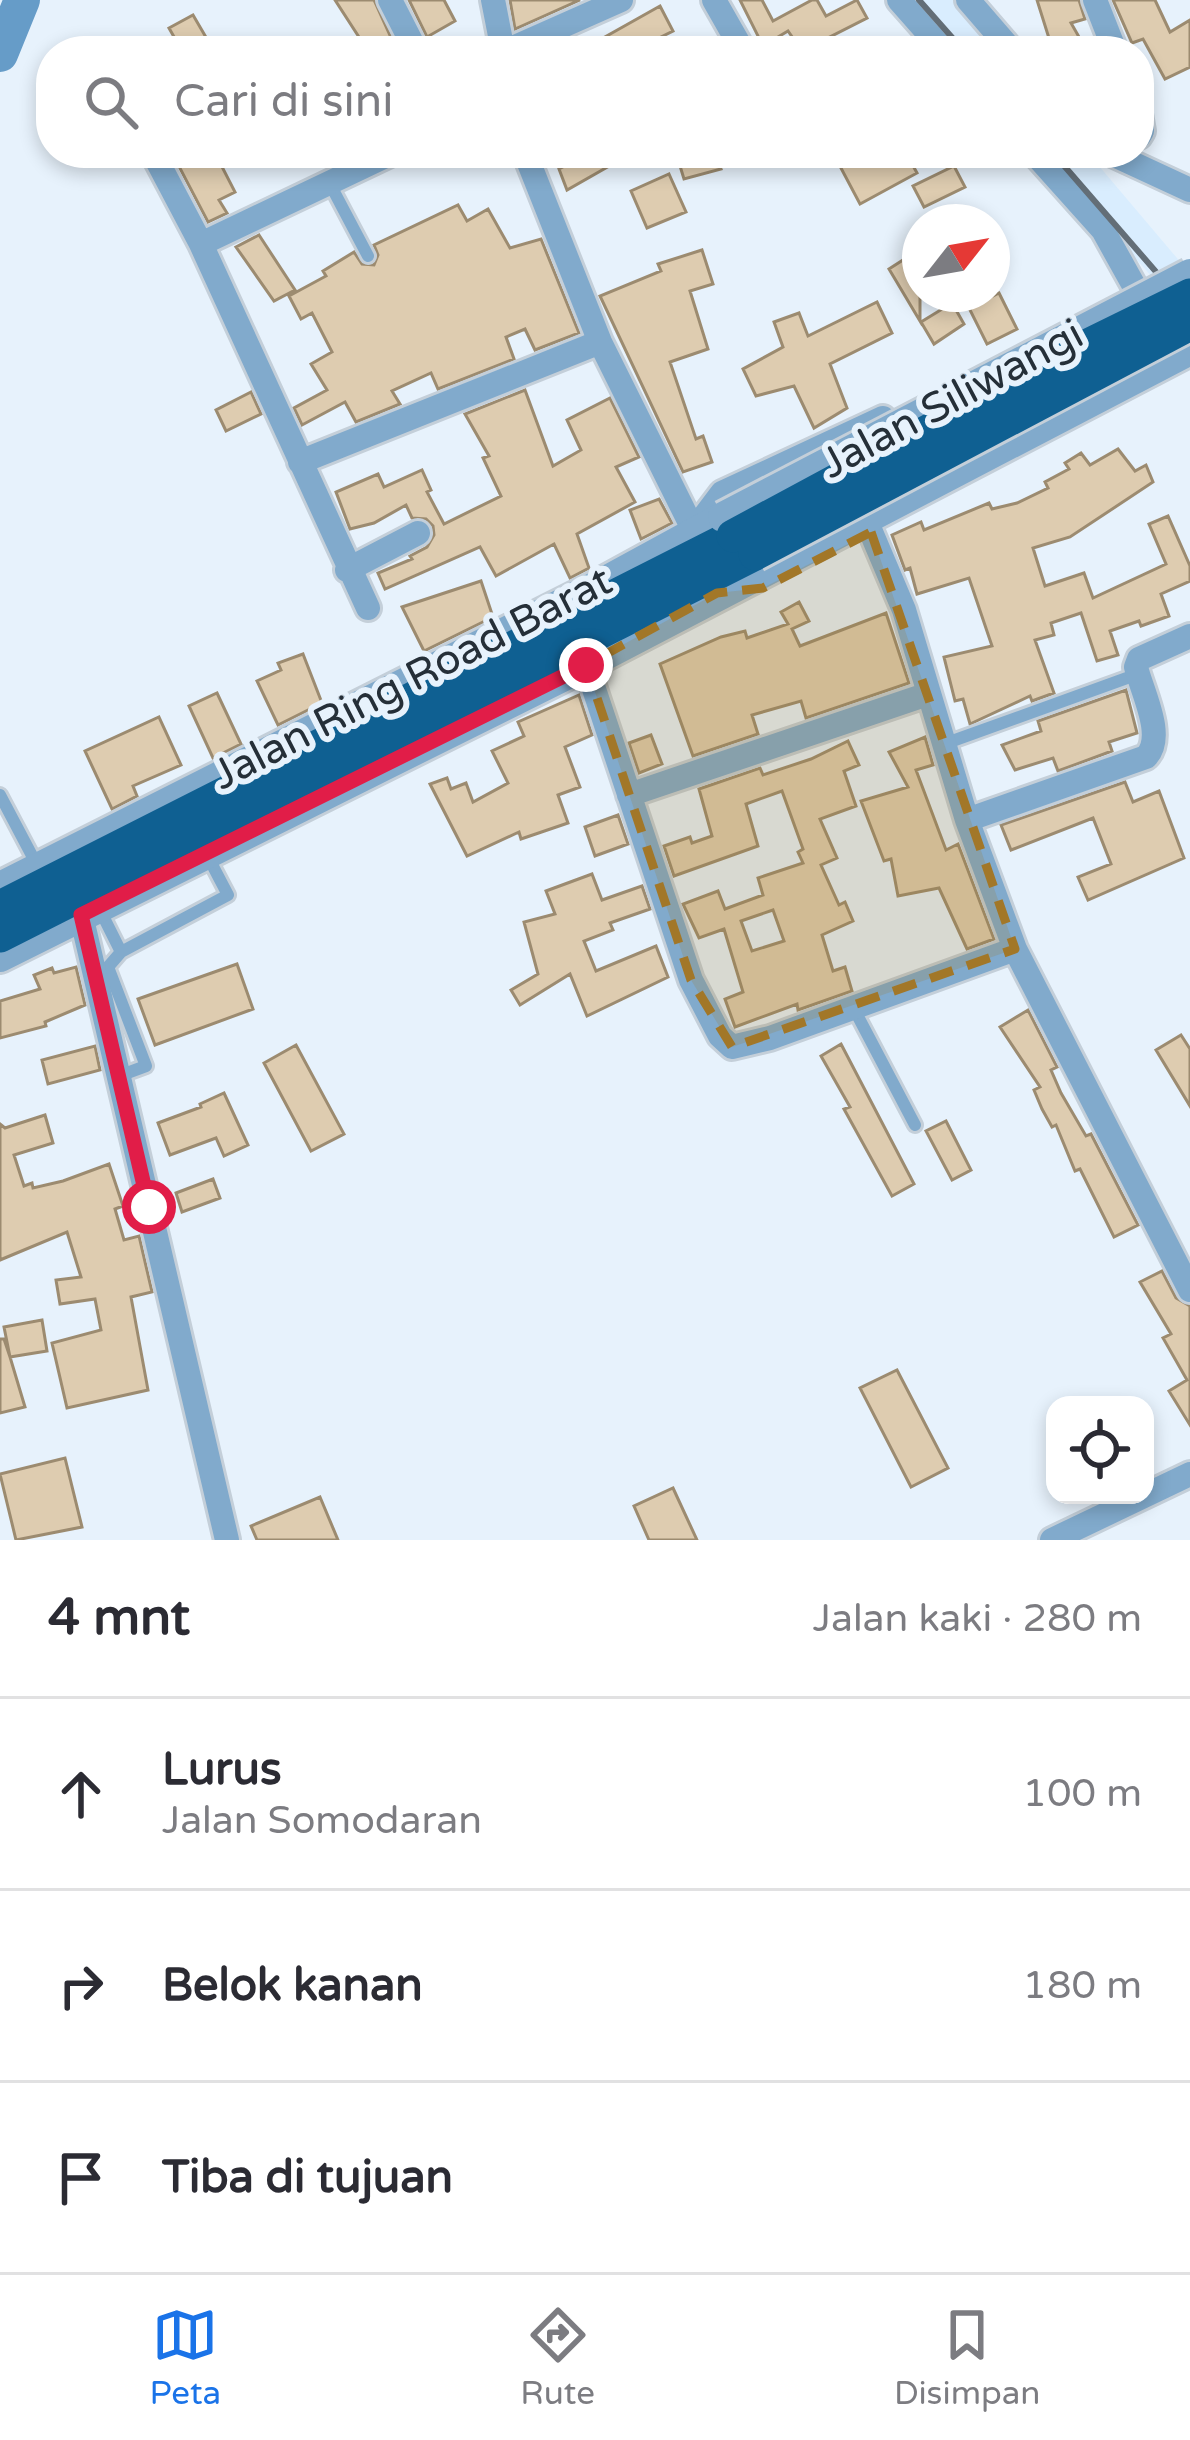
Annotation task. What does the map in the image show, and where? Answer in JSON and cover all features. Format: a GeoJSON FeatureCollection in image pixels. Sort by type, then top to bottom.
{"type":"FeatureCollection","features":[{"type":"Feature","properties":{"kind":"highway","name":"Jalan Siliwangi"},"geometry":{"type":"LineString","coordinates":[[717,553],[1086,346],[1190,296]]}},
{"type":"Feature","properties":{"kind":"highway","name":"Jalan Siliwangi"},"geometry":{"type":"LineString","coordinates":[[717,553],[1190,324]]}},
{"type":"Feature","properties":{"kind":"highway","name":"Jalan Ring Road Barat"},"geometry":{"type":"LineString","coordinates":[[96,891],[280,756],[717,553]]}},
{"type":"Feature","properties":{"kind":"highway","name":"Jalan Ring Road Barat"},"geometry":{"type":"LineString","coordinates":[[96,891],[717,553]]}},
{"type":"Feature","properties":{"kind":"highway"},"geometry":{"type":"LineString","coordinates":[[0,907],[96,891]]}},
{"type":"Feature","properties":{"kind":"highway"},"geometry":{"type":"LineString","coordinates":[[0,936],[96,891]]}},
{"type":"Feature","properties":{"kind":"street"},"geometry":{"type":"LineString","coordinates":[[390,0],[408,36]]}},
{"type":"Feature","properties":{"kind":"street"},"geometry":{"type":"LineString","coordinates":[[493,0],[501,36]]}},
{"type":"Feature","properties":{"kind":"street"},"geometry":{"type":"LineString","coordinates":[[538,36],[621,0]]}},
{"type":"Feature","properties":{"kind":"street"},"geometry":{"type":"LineString","coordinates":[[714,0],[734,36]]}},
{"type":"Feature","properties":{"kind":"street"},"geometry":{"type":"LineString","coordinates":[[899,0],[931,36]]}},
{"type":"Feature","properties":{"kind":"street"},"geometry":{"type":"LineString","coordinates":[[968,0],[999,36]]}},
{"type":"Feature","properties":{"kind":"street"},"geometry":{"type":"LineString","coordinates":[[1095,0],[1108,36]]}},
{"type":"Feature","properties":{"kind":"street"},"geometry":{"type":"LineString","coordinates":[[161,168],[201,244],[368,608]]}},
{"type":"Feature","properties":{"kind":"street"},"geometry":{"type":"LineString","coordinates":[[201,244],[362,168]]}},
{"type":"Feature","properties":{"kind":"street"},"geometry":{"type":"LineString","coordinates":[[538,168],[600,342],[737,594],[763,588],[1190,360]]}},
{"type":"Feature","properties":{"kind":"street"},"geometry":{"type":"LineString","coordinates":[[717,553],[1190,346],[1138,293],[1103,230],[1047,168]]}},
{"type":"Feature","properties":{"kind":"street"},"geometry":{"type":"LineString","coordinates":[[1144,168],[1190,190]]}},
{"type":"Feature","properties":{"kind":"street"},"geometry":{"type":"LineString","coordinates":[[0,957],[96,891],[206,852],[586,665],[717,553],[1190,274]]}},
{"type":"Feature","properties":{"kind":"street"},"geometry":{"type":"LineString","coordinates":[[717,553],[722,493],[1138,293]]}},
{"type":"Feature","properties":{"kind":"street"},"geometry":{"type":"LineString","coordinates":[[300,462],[600,342]]}},
{"type":"Feature","properties":{"kind":"street"},"geometry":{"type":"LineString","coordinates":[[871,532],[904,610],[967,820],[1015,949],[1190,1290]]}},
{"type":"Feature","properties":{"kind":"street"},"geometry":{"type":"LineString","coordinates":[[347,570],[418,533]]}},
{"type":"Feature","properties":{"kind":"street"},"geometry":{"type":"LineString","coordinates":[[967,820],[1146,757],[1154,749],[1155,736],[1138,674],[1139,659],[1190,636]]}},
{"type":"Feature","properties":{"kind":"street"},"geometry":{"type":"LineString","coordinates":[[586,665],[691,980],[720,1036],[732,1047],[857,1015],[1015,949]]}},
{"type":"Feature","properties":{"kind":"street"},"geometry":{"type":"LineString","coordinates":[[629,795],[928,694]]}},
{"type":"Feature","properties":{"kind":"street"},"geometry":{"type":"LineString","coordinates":[[0,887],[280,756]]}},
{"type":"Feature","properties":{"kind":"street"},"geometry":{"type":"LineString","coordinates":[[96,891],[119,1076],[227,1540]]}},
{"type":"Feature","properties":{"kind":"street"},"geometry":{"type":"LineString","coordinates":[[1052,1540],[1190,1474]]}},
{"type":"Feature","properties":{"kind":"lane"},"geometry":{"type":"LineString","coordinates":[[330,184],[368,256]]}},
{"type":"Feature","properties":{"kind":"lane"},"geometry":{"type":"LineString","coordinates":[[944,744],[1138,674]]}},
{"type":"Feature","properties":{"kind":"lane"},"geometry":{"type":"LineString","coordinates":[[0,795],[38,867]]}},
{"type":"Feature","properties":{"kind":"lane"},"geometry":{"type":"LineString","coordinates":[[119,1076],[146,1066],[108,967],[121,952],[228,896],[206,852]]}},
{"type":"Feature","properties":{"kind":"lane"},"geometry":{"type":"LineString","coordinates":[[96,891],[121,952]]}},
{"type":"Feature","properties":{"kind":"lane"},"geometry":{"type":"LineString","coordinates":[[857,1015],[915,1125]]}},
{"type":"Feature","properties":{"kind":"highlighted area"},"geometry":{"type":"Polygon","coordinates":[[[871,532],[1015,949],[732,1047],[691,980],[586,665],[717,593],[763,588],[871,532]]]}},
{"type":"Feature","properties":{"kind":"shaded area"},"geometry":{"type":"Polygon","coordinates":[[[906,0],[955,0],[987,36],[938,36],[906,0]]]}},
{"type":"Feature","properties":{"kind":"shaded area"},"geometry":{"type":"Polygon","coordinates":[[[1055,168],[1101,168],[1182,264],[1153,278],[1055,168]]]}},
{"type":"Feature","properties":{"kind":"building"},"geometry":{"type":"Polygon","coordinates":[[[335,0],[374,0],[390,36],[358,36],[335,0]]]}},
{"type":"Feature","properties":{"kind":"building"},"geometry":{"type":"Polygon","coordinates":[[[409,0],[444,0],[455,21],[427,36],[409,0]]]}},
{"type":"Feature","properties":{"kind":"building"},"geometry":{"type":"Polygon","coordinates":[[[510,0],[580,0],[515,29],[510,0]]]}},
{"type":"Feature","properties":{"kind":"building"},"geometry":{"type":"Polygon","coordinates":[[[740,0],[762,0],[773,21],[812,0],[817,0],[826,16],[857,0],[867,18],[832,36],[792,36],[788,31],[758,36],[740,0]]]}},
{"type":"Feature","properties":{"kind":"building"},"geometry":{"type":"Polygon","coordinates":[[[1037,0],[1079,0],[1085,19],[1071,23],[1078,36],[1048,36],[1037,0]]]}},
{"type":"Feature","properties":{"kind":"building"},"geometry":{"type":"Polygon","coordinates":[[[1113,0],[1155,0],[1170,32],[1190,20],[1190,67],[1165,79],[1154,59],[1154,36],[1129,36],[1113,0]]]}},
{"type":"Feature","properties":{"kind":"building"},"geometry":{"type":"Polygon","coordinates":[[[660,6],[673,31],[663,36],[607,36],[660,6]]]}},
{"type":"Feature","properties":{"kind":"building"},"geometry":{"type":"Polygon","coordinates":[[[193,15],[205,36],[174,36],[169,28],[193,15]]]}},
{"type":"Feature","properties":{"kind":"building"},"geometry":{"type":"Polygon","coordinates":[[[180,168],[223,168],[235,192],[219,200],[227,213],[208,222],[180,168]]]}},
{"type":"Feature","properties":{"kind":"building"},"geometry":{"type":"Polygon","coordinates":[[[561,168],[606,168],[567,190],[561,168]]]}},
{"type":"Feature","properties":{"kind":"building"},"geometry":{"type":"Polygon","coordinates":[[[681,168],[721,169],[684,179],[681,168]]]}},
{"type":"Feature","properties":{"kind":"building"},"geometry":{"type":"Polygon","coordinates":[[[841,168],[914,168],[917,173],[860,204],[841,168]]]}},
{"type":"Feature","properties":{"kind":"building"},"geometry":{"type":"Polygon","coordinates":[[[955,168],[965,187],[922,204],[913,186],[955,168]]]}},
{"type":"Feature","properties":{"kind":"building"},"geometry":{"type":"Polygon","coordinates":[[[669,174],[686,212],[647,228],[631,191],[669,174]]]}},
{"type":"Feature","properties":{"kind":"building"},"geometry":{"type":"Polygon","coordinates":[[[458,205],[467,221],[488,209],[510,248],[541,239],[579,333],[535,350],[525,329],[506,337],[514,359],[438,389],[431,373],[392,391],[400,404],[356,422],[345,402],[302,425],[294,408],[327,390],[311,364],[332,352],[312,313],[301,319],[289,296],[326,276],[323,271],[354,252],[362,264],[374,265],[378,255],[374,245],[458,205]]]}},
{"type":"Feature","properties":{"kind":"building"},"geometry":{"type":"Polygon","coordinates":[[[259,235],[295,290],[274,301],[236,247],[259,235]]]}},
{"type":"Feature","properties":{"kind":"building"},"geometry":{"type":"Polygon","coordinates":[[[702,250],[713,284],[690,291],[708,349],[670,362],[696,439],[703,436],[712,462],[683,472],[600,296],[661,271],[658,264],[702,250]]]}},
{"type":"Feature","properties":{"kind":"building"},"geometry":{"type":"Polygon","coordinates":[[[902,261],[902,291],[889,269],[902,261]]]}},
{"type":"Feature","properties":{"kind":"building"},"geometry":{"type":"Polygon","coordinates":[[[877,302],[892,333],[830,364],[847,408],[814,428],[794,386],[756,396],[743,369],[783,347],[774,322],[799,313],[808,336],[877,302]]]}},
{"type":"Feature","properties":{"kind":"building"},"geometry":{"type":"Polygon","coordinates":[[[937,312],[957,312],[964,324],[934,344],[921,322],[937,312]]]}},
{"type":"Feature","properties":{"kind":"building"},"geometry":{"type":"Polygon","coordinates":[[[971,312],[1008,312],[1017,329],[987,344],[971,312]]]}},
{"type":"Feature","properties":{"kind":"building"},"geometry":{"type":"Polygon","coordinates":[[[525,390],[553,466],[581,450],[567,420],[610,398],[639,457],[616,467],[635,502],[577,534],[589,568],[570,578],[554,544],[496,576],[480,547],[385,589],[378,573],[427,547],[433,526],[426,519],[412,518],[406,505],[374,523],[350,529],[336,492],[378,474],[384,487],[422,470],[431,490],[427,492],[444,524],[501,496],[483,458],[489,456],[465,414],[525,390]]]}},
{"type":"Feature","properties":{"kind":"building"},"geometry":{"type":"Polygon","coordinates":[[[251,392],[261,414],[226,431],[216,410],[251,392]]]}},
{"type":"Feature","properties":{"kind":"building"},"geometry":{"type":"Polygon","coordinates":[[[1118,449],[1135,471],[1146,465],[1153,482],[1070,537],[1033,548],[1045,586],[1084,573],[1093,598],[1166,564],[1149,524],[1168,516],[1190,566],[1190,581],[1161,594],[1169,616],[1110,631],[1118,655],[1097,661],[1081,613],[1051,623],[1054,635],[1035,640],[1054,693],[1032,701],[1030,696],[970,724],[963,699],[955,701],[944,657],[992,646],[969,578],[917,594],[910,568],[905,570],[892,535],[921,522],[924,530],[989,503],[992,509],[1017,503],[1048,488],[1045,482],[1069,469],[1065,463],[1081,453],[1090,465],[1118,449]]]}},
{"type":"Feature","properties":{"kind":"building"},"geometry":{"type":"Polygon","coordinates":[[[659,499],[672,523],[641,539],[630,510],[659,499]]]}},
{"type":"Feature","properties":{"kind":"building"},"geometry":{"type":"Polygon","coordinates":[[[481,581],[493,617],[424,651],[402,607],[481,581]]]}},
{"type":"Feature","properties":{"kind":"building"},"geometry":{"type":"Polygon","coordinates":[[[799,602],[809,621],[792,629],[800,646],[886,613],[909,683],[806,718],[801,701],[752,715],[758,734],[693,756],[660,664],[721,637],[745,631],[747,638],[788,624],[781,612],[799,602]]]}},
{"type":"Feature","properties":{"kind":"building"},"geometry":{"type":"Polygon","coordinates":[[[303,654],[322,703],[278,725],[257,681],[281,670],[278,663],[303,654]]]}},
{"type":"Feature","properties":{"kind":"building"},"geometry":{"type":"Polygon","coordinates":[[[1126,690],[1137,733],[1109,742],[1112,751],[1058,771],[1053,758],[1015,770],[1002,745],[1041,731],[1038,721],[1126,690]]]}},
{"type":"Feature","properties":{"kind":"building"},"geometry":{"type":"Polygon","coordinates":[[[217,693],[241,744],[213,758],[189,706],[217,693]]]}},
{"type":"Feature","properties":{"kind":"building"},"geometry":{"type":"Polygon","coordinates":[[[579,695],[592,735],[565,747],[580,787],[558,795],[568,823],[521,839],[519,832],[467,856],[430,784],[447,778],[451,789],[466,783],[473,802],[508,783],[492,751],[524,736],[518,722],[579,695]]]}},
{"type":"Feature","properties":{"kind":"building"},"geometry":{"type":"Polygon","coordinates":[[[159,717],[181,765],[133,786],[137,796],[112,809],[85,751],[159,717]]]}},
{"type":"Feature","properties":{"kind":"building"},"geometry":{"type":"Polygon","coordinates":[[[651,735],[662,764],[639,773],[629,743],[651,735]]]}},
{"type":"Feature","properties":{"kind":"building"},"geometry":{"type":"Polygon","coordinates":[[[925,737],[933,765],[916,770],[946,850],[958,844],[994,939],[967,949],[939,888],[898,896],[891,859],[884,861],[861,801],[908,787],[889,752],[925,737]]]}},
{"type":"Feature","properties":{"kind":"building"},"geometry":{"type":"Polygon","coordinates":[[[848,741],[859,765],[844,771],[856,806],[820,819],[837,858],[821,865],[839,905],[845,902],[853,921],[822,935],[833,971],[845,967],[852,991],[798,1010],[797,1004],[735,1027],[725,999],[743,992],[724,929],[699,938],[683,904],[718,891],[725,909],[763,895],[758,878],[803,863],[798,852],[803,849],[782,791],[746,804],[758,846],[674,876],[664,846],[712,836],[699,789],[760,768],[763,775],[848,741]],[[773,910],[741,921],[752,951],[784,941],[773,910]]]}},
{"type":"Feature","properties":{"kind":"building"},"geometry":{"type":"Polygon","coordinates":[[[1125,782],[1133,802],[1159,791],[1184,858],[1088,900],[1078,877],[1111,864],[1093,818],[1011,850],[1001,825],[1125,782]]]}},
{"type":"Feature","properties":{"kind":"building"},"geometry":{"type":"Polygon","coordinates":[[[618,815],[628,844],[595,856],[585,827],[618,815]]]}},
{"type":"Feature","properties":{"kind":"building"},"geometry":{"type":"Polygon","coordinates":[[[592,874],[602,900],[642,886],[650,909],[610,923],[613,930],[584,941],[596,971],[656,946],[668,977],[587,1016],[570,974],[520,1005],[511,990],[538,974],[524,922],[555,914],[546,891],[592,874]]]}},
{"type":"Feature","properties":{"kind":"building"},"geometry":{"type":"Polygon","coordinates":[[[237,964],[253,1009],[155,1045],[138,999],[237,964]]]}},
{"type":"Feature","properties":{"kind":"building"},"geometry":{"type":"Polygon","coordinates":[[[76,967],[85,1005],[45,1022],[46,1026],[0,1038],[0,1001],[40,989],[34,975],[76,967]]]}},
{"type":"Feature","properties":{"kind":"building"},"geometry":{"type":"Polygon","coordinates":[[[1028,1010],[1057,1067],[1051,1070],[1061,1093],[1086,1136],[1091,1134],[1138,1225],[1114,1237],[1080,1169],[1075,1171],[1056,1125],[1052,1127],[1042,1109],[1034,1090],[1040,1087],[1000,1027],[1028,1010]]]}},
{"type":"Feature","properties":{"kind":"building"},"geometry":{"type":"Polygon","coordinates":[[[1181,1035],[1190,1049],[1190,1106],[1156,1050],[1181,1035]]]}},
{"type":"Feature","properties":{"kind":"building"},"geometry":{"type":"Polygon","coordinates":[[[841,1044],[914,1184],[892,1196],[821,1056],[841,1044]]]}},
{"type":"Feature","properties":{"kind":"building"},"geometry":{"type":"Polygon","coordinates":[[[296,1045],[344,1134],[311,1151],[264,1063],[296,1045]]]}},
{"type":"Feature","properties":{"kind":"building"},"geometry":{"type":"Polygon","coordinates":[[[95,1046],[100,1070],[48,1084],[42,1060],[95,1046]]]}},
{"type":"Feature","properties":{"kind":"building"},"geometry":{"type":"Polygon","coordinates":[[[224,1093],[248,1145],[224,1156],[216,1138],[170,1155],[158,1123],[224,1093]]]}},
{"type":"Feature","properties":{"kind":"building"},"geometry":{"type":"Polygon","coordinates":[[[45,1115],[53,1143],[14,1155],[24,1186],[63,1181],[109,1164],[123,1206],[115,1209],[124,1240],[139,1236],[152,1292],[131,1297],[148,1390],[67,1408],[52,1343],[101,1330],[95,1299],[60,1304],[56,1280],[81,1277],[67,1232],[0,1260],[0,1124],[5,1128],[45,1115]]]}},
{"type":"Feature","properties":{"kind":"building"},"geometry":{"type":"Polygon","coordinates":[[[946,1121],[971,1170],[952,1180],[926,1131],[946,1121]]]}},
{"type":"Feature","properties":{"kind":"building"},"geometry":{"type":"Polygon","coordinates":[[[213,1179],[220,1198],[182,1212],[176,1193],[213,1179]]]}},
{"type":"Feature","properties":{"kind":"building"},"geometry":{"type":"Polygon","coordinates":[[[1162,1271],[1176,1298],[1190,1306],[1190,1425],[1169,1391],[1187,1380],[1163,1338],[1171,1334],[1140,1282],[1162,1271]]]}},
{"type":"Feature","properties":{"kind":"building"},"geometry":{"type":"Polygon","coordinates":[[[42,1320],[47,1351],[10,1357],[4,1327],[42,1320]]]}},
{"type":"Feature","properties":{"kind":"building"},"geometry":{"type":"Polygon","coordinates":[[[0,1339],[4,1339],[25,1407],[0,1413],[0,1339]]]}},
{"type":"Feature","properties":{"kind":"building"},"geometry":{"type":"Polygon","coordinates":[[[897,1370],[948,1468],[911,1487],[860,1388],[897,1370]]]}},
{"type":"Feature","properties":{"kind":"building"},"geometry":{"type":"Polygon","coordinates":[[[65,1458],[82,1527],[16,1540],[0,1474],[65,1458]]]}},
{"type":"Feature","properties":{"kind":"building"},"geometry":{"type":"Polygon","coordinates":[[[673,1488],[697,1540],[649,1540],[634,1506],[673,1488]]]}},
{"type":"Feature","properties":{"kind":"building"},"geometry":{"type":"Polygon","coordinates":[[[320,1497],[338,1540],[257,1540],[251,1526],[320,1497]]]}},
{"type":"Feature","properties":{"kind":"waterway"},"geometry":{"type":"LineString","coordinates":[[0,54],[22,0]]}},
{"type":"Feature","properties":{"kind":"railway"},"geometry":{"type":"LineString","coordinates":[[919,0],[951,36]]}},
{"type":"Feature","properties":{"kind":"railway"},"geometry":{"type":"LineString","coordinates":[[1066,168],[1190,311]]}},
{"type":"Feature","properties":{"kind":"route"},"geometry":{"type":"LineString","coordinates":[[149,1207],[81,915],[586,665]]}}]}
